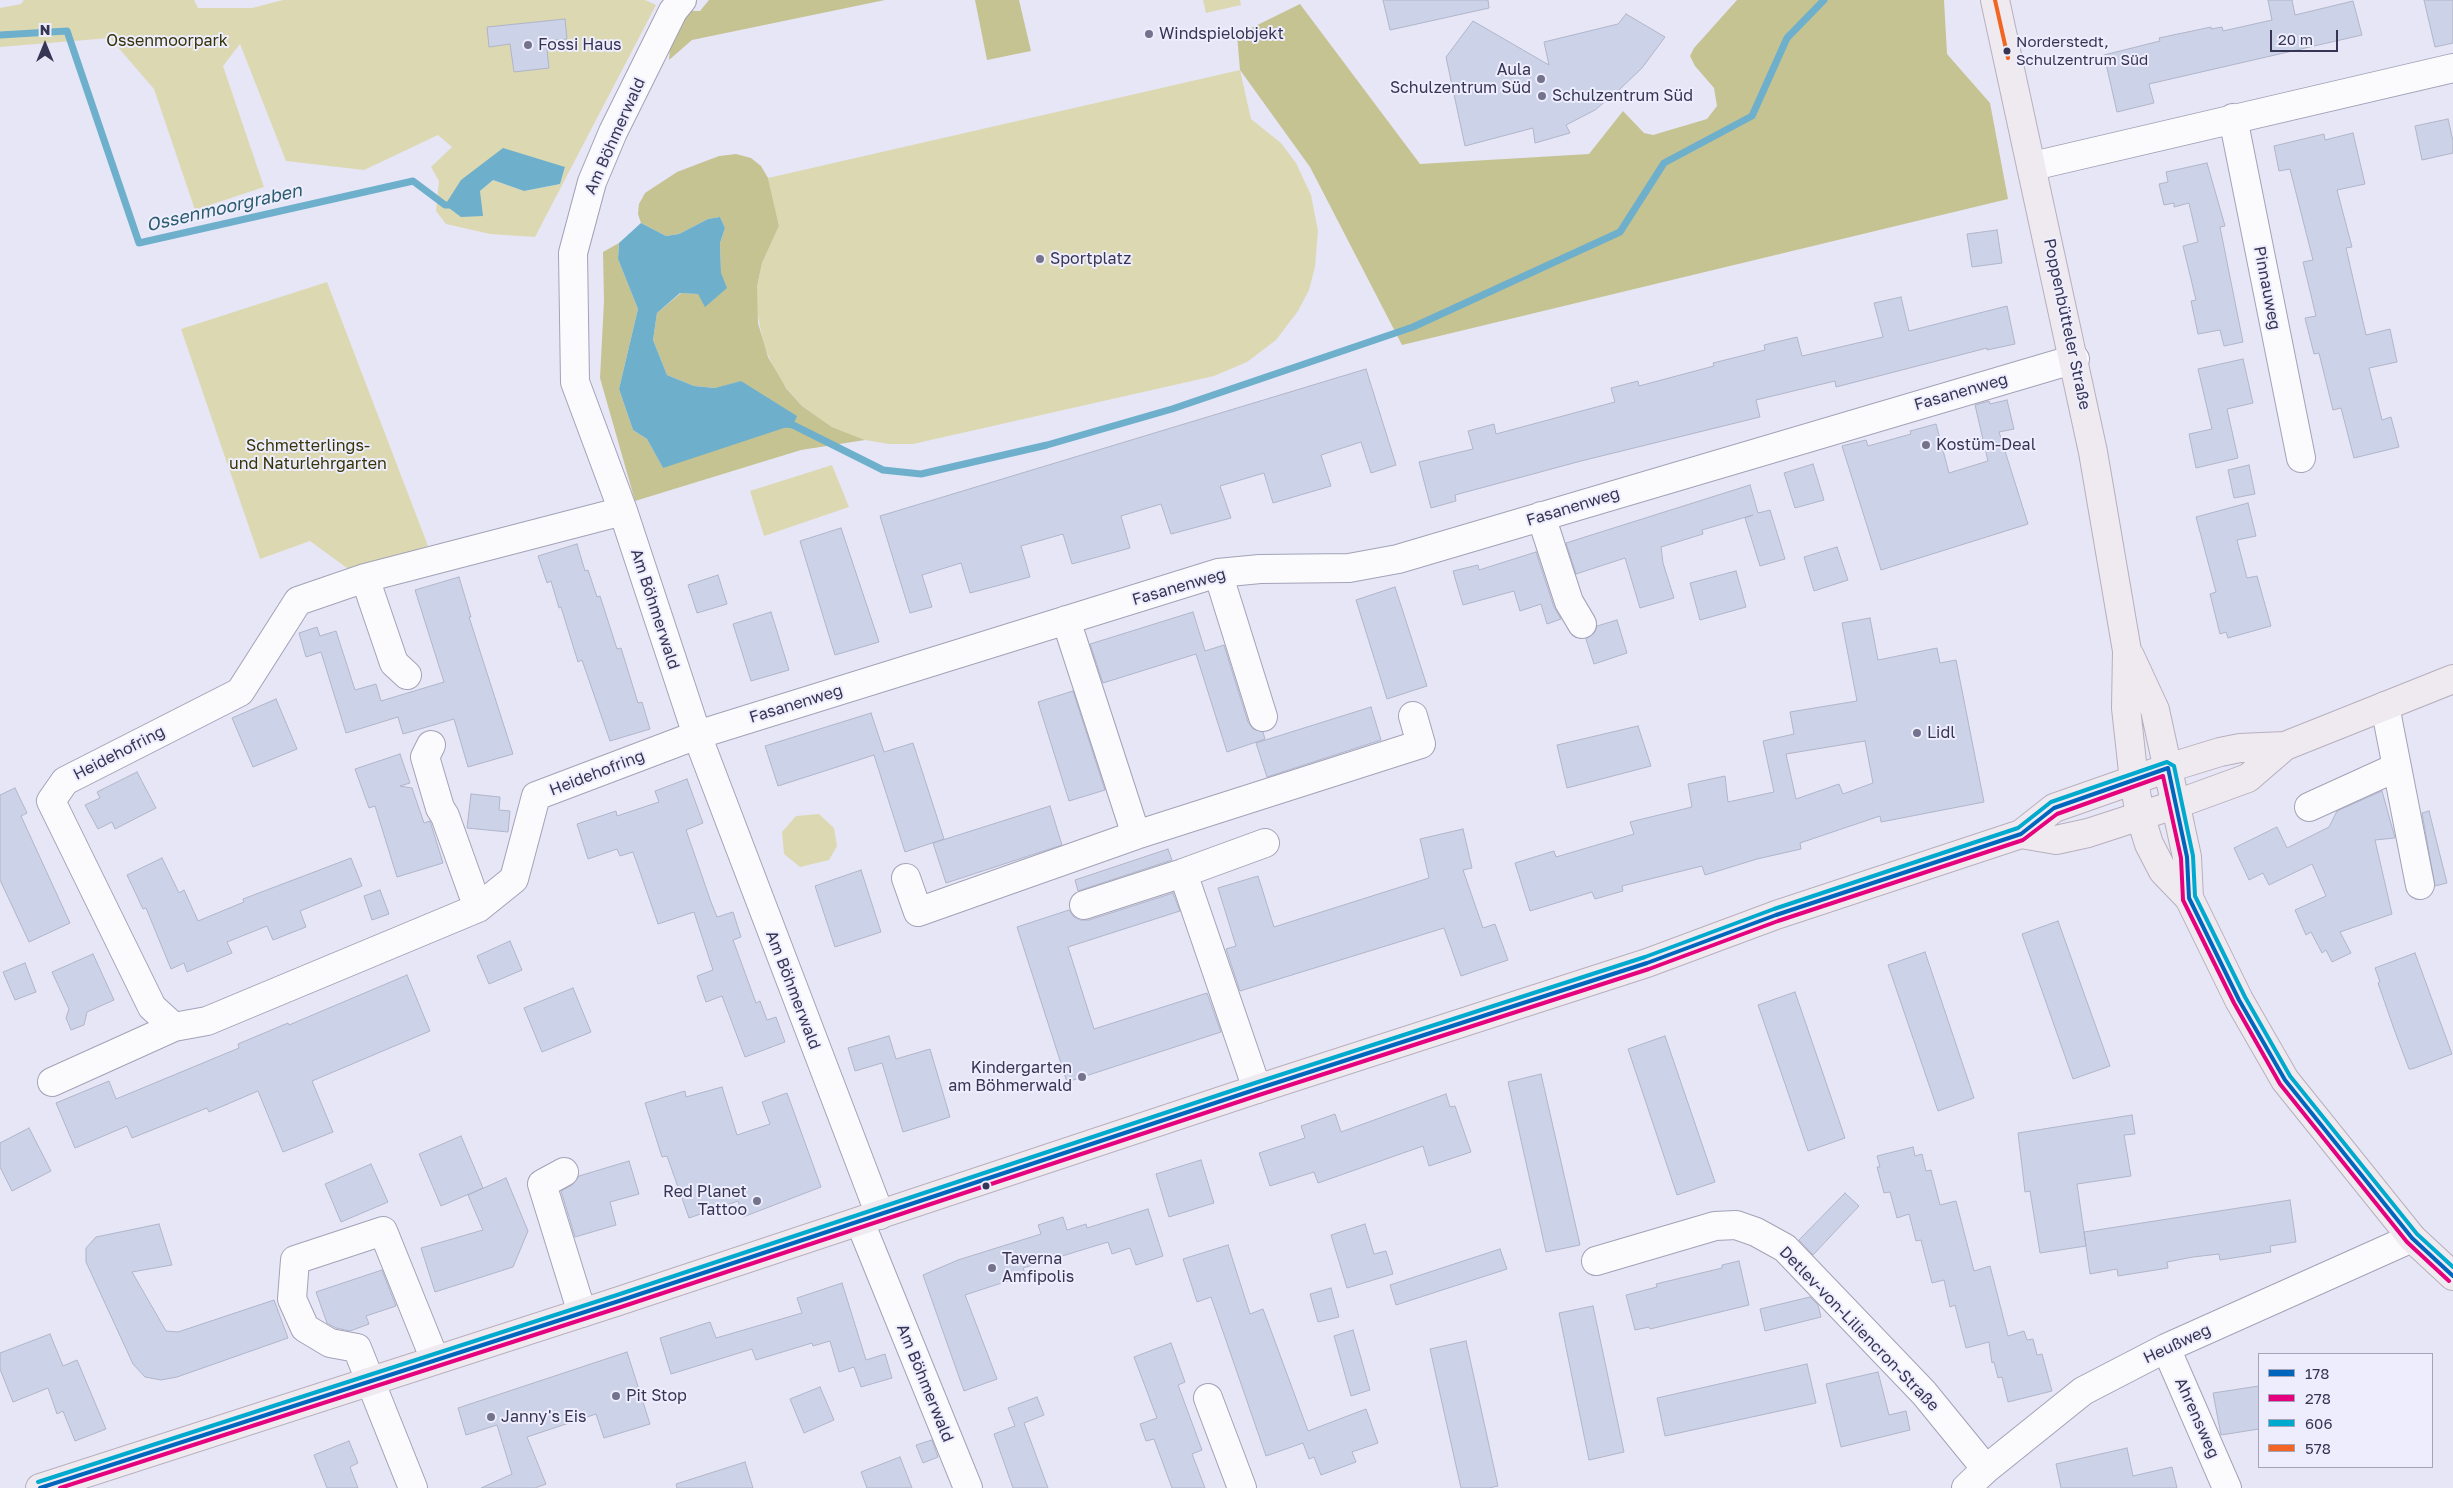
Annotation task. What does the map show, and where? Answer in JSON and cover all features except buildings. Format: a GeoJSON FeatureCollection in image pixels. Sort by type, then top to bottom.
{"type":"FeatureCollection","features":[{"type":"Feature","properties":{"kind":"main road","name":"Poppenbütteler Straße"},"geometry":{"type":"LineString","coordinates":[[1995,0],[2033,166],[2094,452],[2127,651],[2126,708],[2134,781],[2140,815],[2149,844],[2163,871],[2189,898],[2239,1000],[2285,1080],[2412,1238],[2453,1276]]}},
{"type":"Feature","properties":{"kind":"main road","name":"Poppenbütteler Straße"},"geometry":{"type":"LineString","coordinates":[[2127,651],[2156,710],[2174,805],[2187,857],[2189,898]]}},
{"type":"Feature","properties":{"kind":"main road"},"geometry":{"type":"LineString","coordinates":[[2021,834],[2056,840],[2088,833],[2174,805],[2248,778],[2285,746],[2453,679]]}},
{"type":"Feature","properties":{"kind":"main road"},"geometry":{"type":"LineString","coordinates":[[40,1488],[870,1219],[1257,1089],[1647,963],[1776,915],[2021,834],[2054,808],[2168,768],[2240,748],[2285,746]]}},
{"type":"Feature","properties":{"kind":"street","name":"Am Böhmerwald"},"geometry":{"type":"LineString","coordinates":[[682,0],[673,12],[613,132],[592,182],[573,253],[575,382],[623,511],[697,735],[968,1488]]}},
{"type":"Feature","properties":{"kind":"street"},"geometry":{"type":"LineString","coordinates":[[2033,166],[2453,68]]}},
{"type":"Feature","properties":{"kind":"street","name":"Pinnauweg"},"geometry":{"type":"LineString","coordinates":[[2233,118],[2301,458]]}},
{"type":"Feature","properties":{"kind":"street","name":"Fasanenweg"},"geometry":{"type":"LineString","coordinates":[[697,735],[1218,573],[1260,569],[1349,568],[1398,559],[2074,359]]}},
{"type":"Feature","properties":{"kind":"street","name":"Heidehofring"},"geometry":{"type":"LineString","coordinates":[[174,1028],[152,1007],[51,801],[65,781],[240,692],[298,601],[365,578],[623,511]]}},
{"type":"Feature","properties":{"kind":"street"},"geometry":{"type":"LineString","coordinates":[[1541,516],[1569,602],[1582,624]]}},
{"type":"Feature","properties":{"kind":"street"},"geometry":{"type":"LineString","coordinates":[[1218,573],[1263,717]]}},
{"type":"Feature","properties":{"kind":"street"},"geometry":{"type":"LineString","coordinates":[[365,578],[394,663],[407,675]]}},
{"type":"Feature","properties":{"kind":"street"},"geometry":{"type":"LineString","coordinates":[[1066,620],[1136,835]]}},
{"type":"Feature","properties":{"kind":"street"},"geometry":{"type":"LineString","coordinates":[[2385,706],[2420,885]]}},
{"type":"Feature","properties":{"kind":"street"},"geometry":{"type":"LineString","coordinates":[[906,878],[918,912],[1136,835],[1421,744],[1413,716]]}},
{"type":"Feature","properties":{"kind":"street","name":"Heidehofring"},"geometry":{"type":"LineString","coordinates":[[52,1082],[174,1028],[207,1022],[478,908],[514,879],[536,796],[697,735]]}},
{"type":"Feature","properties":{"kind":"street"},"geometry":{"type":"LineString","coordinates":[[431,744],[425,757],[440,808],[446,816],[478,908]]}},
{"type":"Feature","properties":{"kind":"street"},"geometry":{"type":"LineString","coordinates":[[2309,807],[2397,768]]}},
{"type":"Feature","properties":{"kind":"street"},"geometry":{"type":"LineString","coordinates":[[1084,905],[1183,873],[1265,843]]}},
{"type":"Feature","properties":{"kind":"street"},"geometry":{"type":"LineString","coordinates":[[1183,873],[1257,1089]]}},
{"type":"Feature","properties":{"kind":"street"},"geometry":{"type":"LineString","coordinates":[[564,1172],[542,1184],[582,1313]]}},
{"type":"Feature","properties":{"kind":"street","name":"Detlev-von-Liliencron-Straße"},"geometry":{"type":"LineString","coordinates":[[1596,1261],[1715,1226],[1736,1225],[1756,1232],[1785,1248],[1924,1394],[1986,1469]]}},
{"type":"Feature","properties":{"kind":"street"},"geometry":{"type":"LineString","coordinates":[[414,1488],[357,1348],[330,1344],[305,1328],[292,1299],[295,1260],[383,1232],[435,1360]]}},
{"type":"Feature","properties":{"kind":"street","name":"Heußweg"},"geometry":{"type":"LineString","coordinates":[[1966,1488],[1986,1469],[2083,1391],[2166,1348],[2412,1238]]}},
{"type":"Feature","properties":{"kind":"street","name":"Ahrensweg"},"geometry":{"type":"LineString","coordinates":[[2166,1348],[2227,1488]]}},
{"type":"Feature","properties":{"kind":"street"},"geometry":{"type":"LineString","coordinates":[[1208,1398],[1242,1488]]}},
{"type":"Feature","properties":{"kind":"green space","name":"Ossenmoorpark"},"geometry":{"type":"Polygon","coordinates":[[[24,0],[194,0],[198,8],[252,8],[283,0],[645,0],[656,5],[535,237],[490,234],[446,224],[436,211],[439,181],[431,167],[452,147],[438,135],[364,170],[286,161],[240,44],[223,66],[264,187],[195,210],[154,89],[110,38],[0,47],[0,8],[21,4],[24,0]],[[565,167],[461,180],[482,216],[480,191],[493,180],[524,191],[560,184],[565,167]]]}},
{"type":"Feature","properties":{"kind":"green space"},"geometry":{"type":"Polygon","coordinates":[[[1203,0],[1240,0],[1241,5],[1206,13],[1203,0]]]}},
{"type":"Feature","properties":{"kind":"green space","name":"Sportplatz"},"geometry":{"type":"Polygon","coordinates":[[[1240,70],[1251,119],[1281,143],[1296,163],[1311,195],[1318,231],[1315,267],[1309,290],[1298,311],[1276,340],[1247,362],[1214,376],[913,444],[889,444],[865,440],[832,427],[802,406],[779,379],[764,346],[757,311],[757,287],[762,263],[779,226],[768,178],[1240,70]]]}},
{"type":"Feature","properties":{"kind":"green space","name":"Schmetterlings- und Naturlehrgarten"},"geometry":{"type":"Polygon","coordinates":[[[327,282],[428,546],[351,571],[310,541],[260,559],[181,329],[327,282]]]}},
{"type":"Feature","properties":{"kind":"green space"},"geometry":{"type":"Polygon","coordinates":[[[832,465],[849,507],[764,536],[750,491],[832,465]]]}},
{"type":"Feature","properties":{"kind":"green space"},"geometry":{"type":"Polygon","coordinates":[[[819,814],[834,828],[837,846],[829,860],[800,867],[784,854],[782,832],[796,816],[819,814]]]}},
{"type":"Feature","properties":{"kind":"shaded area"},"geometry":{"type":"Polygon","coordinates":[[[709,0],[885,0],[692,40],[669,60],[673,11],[700,11],[709,0]]]}},
{"type":"Feature","properties":{"kind":"shaded area"},"geometry":{"type":"Polygon","coordinates":[[[975,0],[1019,0],[1031,51],[987,60],[975,0]]]}},
{"type":"Feature","properties":{"kind":"shaded area"},"geometry":{"type":"Polygon","coordinates":[[[1737,0],[1944,0],[1947,54],[1990,103],[2008,199],[1402,345],[1310,167],[1240,70],[1237,35],[1300,4],[1420,164],[1589,154],[1623,111],[1644,133],[1653,135],[1707,119],[1717,106],[1714,88],[1695,66],[1690,56],[1694,48],[1737,0]]]}},
{"type":"Feature","properties":{"kind":"shaded area"},"geometry":{"type":"Polygon","coordinates":[[[736,154],[751,158],[761,166],[768,178],[779,226],[762,263],[757,287],[758,323],[768,357],[786,388],[802,406],[832,427],[865,440],[801,450],[635,501],[600,378],[604,301],[603,252],[619,243],[618,259],[638,309],[619,389],[633,430],[647,439],[663,468],[742,381],[716,388],[694,386],[667,375],[653,340],[657,313],[681,293],[698,294],[721,273],[720,243],[725,228],[720,217],[708,219],[679,234],[666,236],[641,223],[638,214],[639,204],[645,193],[677,172],[719,156],[736,154]]]}},
{"type":"Feature","properties":{"kind":"water"},"geometry":{"type":"Polygon","coordinates":[[[503,148],[565,167],[560,184],[524,191],[493,180],[480,191],[483,216],[461,217],[445,205],[461,180],[503,148]]]}},
{"type":"Feature","properties":{"kind":"water"},"geometry":{"type":"Polygon","coordinates":[[[720,217],[725,228],[720,243],[721,273],[727,288],[705,307],[698,294],[680,293],[657,313],[653,340],[667,375],[694,386],[715,388],[741,381],[797,416],[793,425],[663,468],[647,439],[633,430],[619,389],[638,309],[618,259],[619,243],[641,223],[666,236],[679,234],[708,219],[720,217]]]}},
{"type":"Feature","properties":{"kind":"waterway"},"geometry":{"type":"LineString","coordinates":[[785,424],[793,425],[883,470],[921,474],[1047,445],[1172,409],[1413,327],[1620,232],[1664,163],[1752,116],[1787,38],[1824,0]]}},
{"type":"Feature","properties":{"kind":"waterway","name":"Ossenmoorgraben"},"geometry":{"type":"LineString","coordinates":[[0,35],[67,31],[139,243],[413,181],[445,205],[453,205]]}},
{"type":"Feature","properties":{"kind":"transit line","name":"578"},"geometry":{"type":"LineString","coordinates":[[1995,0],[2008,58]]}},
{"type":"Feature","properties":{"kind":"transit line","name":"606"},"geometry":{"type":"LineString","coordinates":[[38,1482],[617,1295],[1255,1083],[1645,957],[1774,909],[2018,828],[2051,802],[2167,762],[2174,766],[2193,856],[2195,896],[2245,997],[2290,1076],[2417,1234],[2453,1267]]}},
{"type":"Feature","properties":{"kind":"transit line","name":"178"},"geometry":{"type":"LineString","coordinates":[[40,1488],[619,1301],[1257,1089],[1647,963],[1776,915],[2021,834],[2054,808],[2168,768],[2187,857],[2189,898],[2239,1000],[2285,1080],[2412,1238],[2453,1276]]}},
{"type":"Feature","properties":{"kind":"transit line","name":"278"},"geometry":{"type":"LineString","coordinates":[[60,1488],[621,1307],[1259,1095],[1649,969],[1778,921],[2023,840],[2057,814],[2163,776],[2181,858],[2183,900],[2234,1003],[2280,1084],[2407,1242],[2449,1281]]}},
{"type":"Feature","properties":{"kind":"place","name":"Windspielobjekt"},"geometry":{"type":"Point","coordinates":[1149,34]}},
{"type":"Feature","properties":{"kind":"place","name":"Fossi Haus"},"geometry":{"type":"Point","coordinates":[528,45]}},
{"type":"Feature","properties":{"kind":"place","name":"Norderstedt, Schulzentrum Süd"},"geometry":{"type":"Point","coordinates":[2007,51]}},
{"type":"Feature","properties":{"kind":"place","name":"Aula Schulzentrum Süd"},"geometry":{"type":"Point","coordinates":[1541,79]}},
{"type":"Feature","properties":{"kind":"place","name":"Schulzentrum Süd"},"geometry":{"type":"Point","coordinates":[1542,96]}},
{"type":"Feature","properties":{"kind":"place","name":"Sportplatz"},"geometry":{"type":"Point","coordinates":[1040,259]}},
{"type":"Feature","properties":{"kind":"place","name":"Kostüm-Deal"},"geometry":{"type":"Point","coordinates":[1926,445]}},
{"type":"Feature","properties":{"kind":"place","name":"Lidl"},"geometry":{"type":"Point","coordinates":[1917,733]}},
{"type":"Feature","properties":{"kind":"place","name":"Kindergarten am Böhmerwald"},"geometry":{"type":"Point","coordinates":[1082,1077]}},
{"type":"Feature","properties":{"kind":"place","name":"Red Planet Tattoo"},"geometry":{"type":"Point","coordinates":[757,1201]}},
{"type":"Feature","properties":{"kind":"place","name":"Taverna Amfipolis"},"geometry":{"type":"Point","coordinates":[992,1268]}},
{"type":"Feature","properties":{"kind":"place","name":"Pit Stop"},"geometry":{"type":"Point","coordinates":[616,1396]}},
{"type":"Feature","properties":{"kind":"place","name":"Janny's Eis"},"geometry":{"type":"Point","coordinates":[491,1417]}}]}
